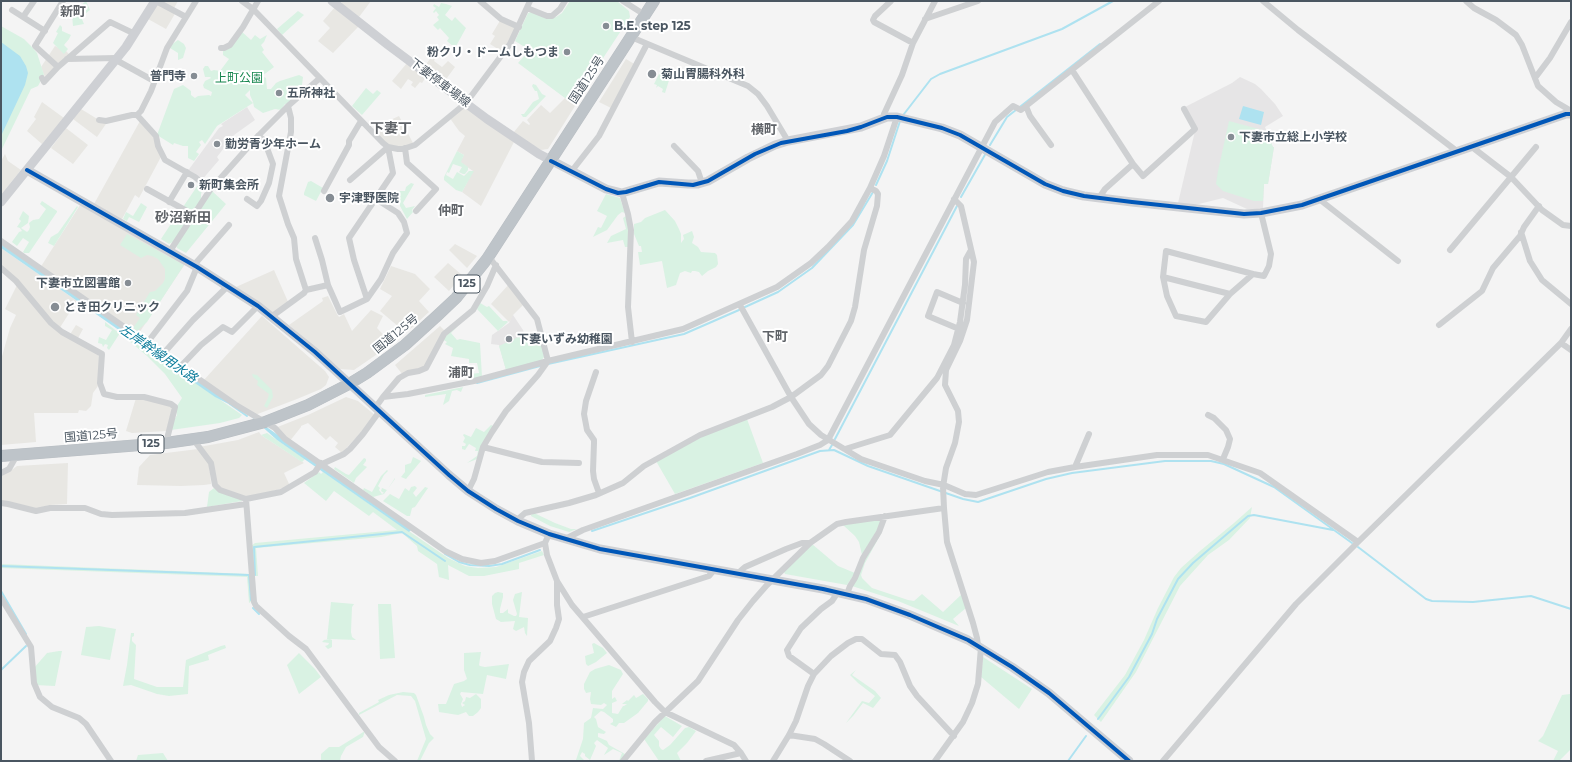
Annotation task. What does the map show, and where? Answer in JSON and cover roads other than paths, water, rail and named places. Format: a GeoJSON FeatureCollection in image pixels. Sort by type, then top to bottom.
{"type":"FeatureCollection","features":[{"type":"Feature","properties":{"kind":"highway","name":"国道125号"},"geometry":{"type":"LineString","coordinates":[[1,456],[166,443],[223,433],[265,422],[308,405],[349,384],[390,356],[420,332],[492,261],[550,161],[654,1]]}},
{"type":"Feature","properties":{"kind":"street"},"geometry":{"type":"LineString","coordinates":[[23,17],[34,1]]}},
{"type":"Feature","properties":{"kind":"street"},"geometry":{"type":"LineString","coordinates":[[58,67],[35,46],[63,1]]}},
{"type":"Feature","properties":{"kind":"street"},"geometry":{"type":"LineString","coordinates":[[1,202],[116,59],[135,34],[155,1],[186,17]]}},
{"type":"Feature","properties":{"kind":"street"},"geometry":{"type":"LineString","coordinates":[[99,120],[106,121],[137,115],[141,111],[167,48],[196,1]]}},
{"type":"Feature","properties":{"kind":"street"},"geometry":{"type":"LineString","coordinates":[[242,1],[253,9],[388,147],[398,149],[415,145],[466,103],[506,51],[514,38],[530,1]]}},
{"type":"Feature","properties":{"kind":"street"},"geometry":{"type":"LineString","coordinates":[[222,48],[230,45],[258,1]]}},
{"type":"Feature","properties":{"kind":"street","name":"下妻停車場線"},"geometry":{"type":"LineString","coordinates":[[332,1],[388,45],[508,134],[550,161],[571,172],[607,190],[622,193]]}},
{"type":"Feature","properties":{"kind":"street"},"geometry":{"type":"LineString","coordinates":[[480,1],[500,19],[519,27]]}},
{"type":"Feature","properties":{"kind":"street"},"geometry":{"type":"LineString","coordinates":[[527,8],[547,16],[552,16],[560,9],[565,1]]}},
{"type":"Feature","properties":{"kind":"street"},"geometry":{"type":"LineString","coordinates":[[623,1],[645,15]]}},
{"type":"Feature","properties":{"kind":"street"},"geometry":{"type":"LineString","coordinates":[[891,1],[875,16],[873,20],[874,22],[913,43]]}},
{"type":"Feature","properties":{"kind":"street"},"geometry":{"type":"LineString","coordinates":[[884,118],[884,114],[902,75],[913,43],[935,1]]}},
{"type":"Feature","properties":{"kind":"street"},"geometry":{"type":"LineString","coordinates":[[925,19],[978,1]]}},
{"type":"Feature","properties":{"kind":"street"},"geometry":{"type":"LineString","coordinates":[[1023,108],[1159,1]]}},
{"type":"Feature","properties":{"kind":"street"},"geometry":{"type":"LineString","coordinates":[[1263,1],[1298,30],[1458,152]]}},
{"type":"Feature","properties":{"kind":"street"},"geometry":{"type":"LineString","coordinates":[[1466,1],[1474,8],[1496,20],[1516,35],[1522,44],[1538,86],[1542,91],[1571,112]]}},
{"type":"Feature","properties":{"kind":"street"},"geometry":{"type":"LineString","coordinates":[[12,10],[45,31]]}},
{"type":"Feature","properties":{"kind":"street"},"geometry":{"type":"LineString","coordinates":[[42,78],[44,82],[58,67],[110,22],[135,34]]}},
{"type":"Feature","properties":{"kind":"street"},"geometry":{"type":"LineString","coordinates":[[1535,78],[1550,58],[1571,22]]}},
{"type":"Feature","properties":{"kind":"street"},"geometry":{"type":"LineString","coordinates":[[631,37],[748,86],[758,94],[767,106],[788,141]]}},
{"type":"Feature","properties":{"kind":"street"},"geometry":{"type":"LineString","coordinates":[[571,172],[599,136],[647,44]]}},
{"type":"Feature","properties":{"kind":"street"},"geometry":{"type":"LineString","coordinates":[[67,59],[116,59],[154,81]]}},
{"type":"Feature","properties":{"kind":"street"},"geometry":{"type":"LineString","coordinates":[[1072,70],[1133,164],[1143,176],[1195,129],[1184,109]]}},
{"type":"Feature","properties":{"kind":"street"},"geometry":{"type":"LineString","coordinates":[[170,251],[210,190],[258,136],[288,106],[320,78]]}},
{"type":"Feature","properties":{"kind":"street"},"geometry":{"type":"LineString","coordinates":[[288,106],[291,118],[291,132],[280,196],[288,224],[294,238],[296,259],[306,290]]}},
{"type":"Feature","properties":{"kind":"street"},"geometry":{"type":"LineString","coordinates":[[565,539],[583,530],[797,454],[820,445],[828,440],[995,122],[1013,106],[1023,108],[1051,145]]}},
{"type":"Feature","properties":{"kind":"street"},"geometry":{"type":"LineString","coordinates":[[632,342],[628,307],[631,230],[622,193],[659,182],[693,184],[702,183],[755,154],[788,141],[848,131],[884,118],[897,118],[942,128],[960,135],[1044,184],[1063,191],[1099,198],[1244,214],[1261,213],[1319,200],[1571,112]]}},
{"type":"Feature","properties":{"kind":"street"},"geometry":{"type":"LineString","coordinates":[[137,115],[156,136],[158,146],[165,160],[188,172],[201,181],[210,190]]}},
{"type":"Feature","properties":{"kind":"street"},"geometry":{"type":"LineString","coordinates":[[382,396],[408,394],[447,387],[548,361],[632,342],[687,327],[777,287],[811,264],[828,248],[852,220],[870,188],[886,151],[897,118]]}},
{"type":"Feature","properties":{"kind":"street"},"geometry":{"type":"LineString","coordinates":[[324,191],[349,145],[349,140],[361,121]]}},
{"type":"Feature","properties":{"kind":"street"},"geometry":{"type":"LineString","coordinates":[[247,199],[257,206],[261,201],[269,183],[273,164],[264,140],[258,136]]}},
{"type":"Feature","properties":{"kind":"street"},"geometry":{"type":"LineString","coordinates":[[674,146],[698,171],[702,183]]}},
{"type":"Feature","properties":{"kind":"street"},"geometry":{"type":"LineString","coordinates":[[1450,250],[1536,146]]}},
{"type":"Feature","properties":{"kind":"street"},"geometry":{"type":"LineString","coordinates":[[350,180],[388,147]]}},
{"type":"Feature","properties":{"kind":"street"},"geometry":{"type":"LineString","coordinates":[[368,299],[354,260],[349,238],[393,173],[388,147]]}},
{"type":"Feature","properties":{"kind":"street"},"geometry":{"type":"LineString","coordinates":[[1472,147],[1511,177],[1539,206],[1563,225],[1571,226]]}},
{"type":"Feature","properties":{"kind":"street"},"geometry":{"type":"LineString","coordinates":[[405,148],[407,163],[436,189],[416,211]]}},
{"type":"Feature","properties":{"kind":"street"},"geometry":{"type":"LineString","coordinates":[[1099,198],[1105,188],[1133,164]]}},
{"type":"Feature","properties":{"kind":"street"},"geometry":{"type":"LineString","coordinates":[[27,170],[196,266],[258,306],[312,350],[441,469],[468,491],[490,506],[549,534],[600,549],[842,593],[866,599],[938,626],[979,646],[1049,692],[1129,761]]}},
{"type":"Feature","properties":{"kind":"street"},"geometry":{"type":"LineString","coordinates":[[169,202],[188,172]]}},
{"type":"Feature","properties":{"kind":"street"},"geometry":{"type":"LineString","coordinates":[[517,520],[525,513],[552,508],[599,494],[623,483],[644,466],[700,435],[763,412],[791,397],[821,376],[828,366],[851,321],[855,307],[864,250],[877,206],[878,194],[870,188]]}},
{"type":"Feature","properties":{"kind":"street"},"geometry":{"type":"LineString","coordinates":[[147,189],[194,215]]}},
{"type":"Feature","properties":{"kind":"street"},"geometry":{"type":"LineString","coordinates":[[315,238],[328,285],[340,312],[368,299],[382,279],[394,253],[407,233],[404,222],[398,213],[376,199]]}},
{"type":"Feature","properties":{"kind":"street"},"geometry":{"type":"LineString","coordinates":[[935,761],[963,722],[976,693],[979,674],[979,646],[947,542],[943,496],[946,468],[955,442],[959,422],[958,411],[945,385],[946,370],[960,341],[967,320],[974,262],[961,206],[954,199]]}},
{"type":"Feature","properties":{"kind":"street"},"geometry":{"type":"LineString","coordinates":[[1319,200],[1398,261]]}},
{"type":"Feature","properties":{"kind":"street"},"geometry":{"type":"LineString","coordinates":[[1438,325],[1482,291],[1493,268],[1539,206]]}},
{"type":"Feature","properties":{"kind":"street"},"geometry":{"type":"LineString","coordinates":[[1253,274],[1230,294],[1206,322],[1176,316],[1167,296],[1163,277],[1166,251],[1264,276],[1270,266],[1271,254],[1261,213]]}},
{"type":"Feature","properties":{"kind":"street"},"geometry":{"type":"LineString","coordinates":[[147,343],[187,291],[196,266],[229,225]]}},
{"type":"Feature","properties":{"kind":"street"},"geometry":{"type":"LineString","coordinates":[[1521,232],[1530,261],[1542,280],[1571,304]]}},
{"type":"Feature","properties":{"kind":"street"},"geometry":{"type":"LineString","coordinates":[[1,241],[236,405],[275,428],[285,439],[445,550],[462,559],[481,563],[495,561],[545,544]]}},
{"type":"Feature","properties":{"kind":"street"},"geometry":{"type":"LineString","coordinates":[[845,449],[890,434],[937,378],[954,345],[959,329],[963,302],[966,259],[971,250]]}},
{"type":"Feature","properties":{"kind":"street"},"geometry":{"type":"LineString","coordinates":[[492,261],[536,319],[548,361]]}},
{"type":"Feature","properties":{"kind":"street"},"geometry":{"type":"LineString","coordinates":[[1,503],[36,512],[50,508],[85,508],[101,514],[112,515],[185,513],[246,502],[281,492],[315,472],[322,464],[344,454],[350,449],[363,434],[377,410],[382,396],[398,378],[408,373],[424,370],[426,368],[444,334],[473,310],[484,291],[492,261]]}},
{"type":"Feature","properties":{"kind":"street"},"geometry":{"type":"LineString","coordinates":[[1,268],[16,281],[51,323],[62,332],[102,354],[100,384],[104,394],[117,397],[144,397],[171,404],[175,407],[166,443]]}},
{"type":"Feature","properties":{"kind":"street"},"geometry":{"type":"LineString","coordinates":[[1163,277],[1230,294]]}},
{"type":"Feature","properties":{"kind":"street"},"geometry":{"type":"LineString","coordinates":[[271,317],[306,290],[328,285]]}},
{"type":"Feature","properties":{"kind":"street"},"geometry":{"type":"LineString","coordinates":[[163,354],[193,320],[228,286]]}},
{"type":"Feature","properties":{"kind":"street"},"geometry":{"type":"LineString","coordinates":[[959,329],[928,316],[937,292],[963,302]]}},
{"type":"Feature","properties":{"kind":"street"},"geometry":{"type":"LineString","coordinates":[[740,304],[791,397],[816,432],[860,459],[965,494],[976,494],[1048,472],[1075,467],[1157,455],[1208,455],[1260,473],[1358,542]]}},
{"type":"Feature","properties":{"kind":"street"},"geometry":{"type":"LineString","coordinates":[[181,366],[201,344],[223,327],[232,332],[258,306]]}},
{"type":"Feature","properties":{"kind":"street"},"geometry":{"type":"LineString","coordinates":[[1163,761],[1296,604],[1561,342],[1571,329]]}},
{"type":"Feature","properties":{"kind":"street"},"geometry":{"type":"LineString","coordinates":[[1561,342],[1571,350]]}},
{"type":"Feature","properties":{"kind":"street"},"geometry":{"type":"LineString","coordinates":[[468,491],[474,479],[483,447],[492,432],[506,411],[538,375],[548,361]]}},
{"type":"Feature","properties":{"kind":"street"},"geometry":{"type":"LineString","coordinates":[[596,372],[586,401],[584,414],[587,430],[594,440],[593,471],[599,494]]}},
{"type":"Feature","properties":{"kind":"street"},"geometry":{"type":"LineString","coordinates":[[1208,415],[1214,418],[1226,430],[1230,439],[1223,459]]}},
{"type":"Feature","properties":{"kind":"street"},"geometry":{"type":"LineString","coordinates":[[1075,467],[1089,434]]}},
{"type":"Feature","properties":{"kind":"street"},"geometry":{"type":"LineString","coordinates":[[193,439],[211,463],[215,485],[220,490],[246,502]]}},
{"type":"Feature","properties":{"kind":"street"},"geometry":{"type":"LineString","coordinates":[[483,447],[542,462],[579,463]]}},
{"type":"Feature","properties":{"kind":"street"},"geometry":{"type":"LineString","coordinates":[[1,473],[9,469],[17,455]]}},
{"type":"Feature","properties":{"kind":"street"},"geometry":{"type":"LineString","coordinates":[[246,502],[254,602],[256,606],[289,636],[306,649],[379,747],[395,761]]}},
{"type":"Feature","properties":{"kind":"street"},"geometry":{"type":"LineString","coordinates":[[623,761],[655,722],[698,681],[738,620],[773,580],[810,543],[837,524],[855,520],[944,508]]}},
{"type":"Feature","properties":{"kind":"street"},"geometry":{"type":"LineString","coordinates":[[814,674],[789,656],[787,650],[801,628],[821,609],[850,586],[858,573],[863,558],[879,532],[885,516]]}},
{"type":"Feature","properties":{"kind":"street"},"geometry":{"type":"LineString","coordinates":[[549,534],[545,544],[546,555],[557,581],[572,605],[582,617],[665,712],[730,743],[741,753],[746,761]]}},
{"type":"Feature","properties":{"kind":"street"},"geometry":{"type":"LineString","coordinates":[[737,574],[745,567],[786,549],[802,543],[810,543]]}},
{"type":"Feature","properties":{"kind":"street"},"geometry":{"type":"LineString","coordinates":[[582,617],[709,576],[714,570]]}},
{"type":"Feature","properties":{"kind":"street"},"geometry":{"type":"LineString","coordinates":[[532,761],[529,723],[522,682],[524,672],[529,661],[550,641],[558,623],[557,581]]}},
{"type":"Feature","properties":{"kind":"street"},"geometry":{"type":"LineString","coordinates":[[1,598],[31,647],[33,678],[35,688],[40,698],[52,707],[79,718],[86,724],[111,761]]}},
{"type":"Feature","properties":{"kind":"street"},"geometry":{"type":"LineString","coordinates":[[773,761],[796,721],[808,686],[814,674],[831,656],[856,639],[862,639],[878,653],[895,655],[900,662],[910,686],[917,696],[954,736]]}},
{"type":"Feature","properties":{"kind":"street"},"geometry":{"type":"LineString","coordinates":[[789,735],[815,739],[850,761]]}},
{"type":"Feature","properties":{"kind":"street"},"geometry":{"type":"LineString","coordinates":[[706,761],[741,753]]}},
{"type":"Feature","properties":{"kind":"water"},"geometry":{"type":"Polygon","coordinates":[[[1,42],[20,56],[28,73],[25,85],[1,136],[1,42]]]}},
{"type":"Feature","properties":{"kind":"water"},"geometry":{"type":"Polygon","coordinates":[[[1243,106],[1264,112],[1261,125],[1239,119],[1243,106]]]}},
{"type":"Feature","properties":{"kind":"water"},"geometry":{"type":"Polygon","coordinates":[[[1,244],[248,414],[215,397],[1,248],[1,244]]]}},
{"type":"Feature","properties":{"kind":"water"},"geometry":{"type":"Polygon","coordinates":[[[248,414],[412,529],[409,532],[277,440],[248,414]]]}},
{"type":"Feature","properties":{"kind":"waterway"},"geometry":{"type":"LineString","coordinates":[[904,114],[931,79],[940,74],[1062,29],[1113,1]]}},
{"type":"Feature","properties":{"kind":"waterway"},"geometry":{"type":"LineString","coordinates":[[990,145],[1007,117],[1100,44]]}},
{"type":"Feature","properties":{"kind":"waterway"},"geometry":{"type":"LineString","coordinates":[[876,185],[887,161],[900,121]]}},
{"type":"Feature","properties":{"kind":"waterway"},"geometry":{"type":"LineString","coordinates":[[961,197],[986,153]]}},
{"type":"Feature","properties":{"kind":"waterway"},"geometry":{"type":"LineString","coordinates":[[745,307],[778,292],[812,268],[853,225],[873,192]]}},
{"type":"Feature","properties":{"kind":"waterway"},"geometry":{"type":"LineString","coordinates":[[835,439],[957,206]]}},
{"type":"Feature","properties":{"kind":"waterway"},"geometry":{"type":"LineString","coordinates":[[548,364],[684,334],[739,310]]}},
{"type":"Feature","properties":{"kind":"waterway"},"geometry":{"type":"LineString","coordinates":[[477,383],[540,366]]}},
{"type":"Feature","properties":{"kind":"waterway","name":"左岸幹線用水路"},"geometry":{"type":"LineString","coordinates":[[230,404],[247,416]]}},
{"type":"Feature","properties":{"kind":"waterway"},"geometry":{"type":"LineString","coordinates":[[829,450],[832,445]]}},
{"type":"Feature","properties":{"kind":"waterway"},"geometry":{"type":"LineString","coordinates":[[592,531],[690,498],[820,451],[834,450],[868,466],[963,499],[978,502],[1046,479],[1072,473],[1165,461],[1211,461],[1224,464],[1274,487],[1352,543]]}},
{"type":"Feature","properties":{"kind":"waterway"},"geometry":{"type":"LineString","coordinates":[[1098,719],[1129,677],[1152,634],[1157,619],[1178,579],[1193,563],[1248,516],[1254,515],[1333,530]]}},
{"type":"Feature","properties":{"kind":"waterway"},"geometry":{"type":"LineString","coordinates":[[255,575],[254,547],[402,532],[445,561]]}},
{"type":"Feature","properties":{"kind":"waterway"},"geometry":{"type":"LineString","coordinates":[[1358,547],[1426,599],[1432,601],[1473,602],[1531,596],[1571,609]]}},
{"type":"Feature","properties":{"kind":"waterway"},"geometry":{"type":"LineString","coordinates":[[445,554],[459,562],[470,565],[489,566],[502,564],[540,550]]}},
{"type":"Feature","properties":{"kind":"waterway"},"geometry":{"type":"LineString","coordinates":[[1,566],[249,575],[251,600]]}},
{"type":"Feature","properties":{"kind":"waterway"},"geometry":{"type":"LineString","coordinates":[[1,591],[26,634]]}},
{"type":"Feature","properties":{"kind":"waterway"},"geometry":{"type":"LineString","coordinates":[[253,608],[259,614]]}},
{"type":"Feature","properties":{"kind":"waterway"},"geometry":{"type":"LineString","coordinates":[[1,670],[26,646]]}},
{"type":"Feature","properties":{"kind":"waterway"},"geometry":{"type":"LineString","coordinates":[[1068,761],[1086,736]]}},
{"type":"Feature","properties":{"kind":"place","name":"B.E. step 125"},"geometry":{"type":"Point","coordinates":[606,26]}},
{"type":"Feature","properties":{"kind":"place","name":"粉クリ・ドームしもつま"},"geometry":{"type":"Point","coordinates":[567,52]}},
{"type":"Feature","properties":{"kind":"place","name":"菊山胃腸科外科"},"geometry":{"type":"Point","coordinates":[652,74]}},
{"type":"Feature","properties":{"kind":"place","name":"普門寺"},"geometry":{"type":"Point","coordinates":[194,76]}},
{"type":"Feature","properties":{"kind":"place","name":"五所神社"},"geometry":{"type":"Point","coordinates":[279,93]}},
{"type":"Feature","properties":{"kind":"place","name":"下妻市立総上小学校"},"geometry":{"type":"Point","coordinates":[1231,137]}},
{"type":"Feature","properties":{"kind":"place","name":"勤労青少年ホーム"},"geometry":{"type":"Point","coordinates":[217,144]}},
{"type":"Feature","properties":{"kind":"place","name":"新町集会所"},"geometry":{"type":"Point","coordinates":[191,185]}},
{"type":"Feature","properties":{"kind":"place","name":"宇津野医院"},"geometry":{"type":"Point","coordinates":[330,198]}},
{"type":"Feature","properties":{"kind":"place","name":"下妻市立図書館"},"geometry":{"type":"Point","coordinates":[128,283]}},
{"type":"Feature","properties":{"kind":"place","name":"とき田クリニック"},"geometry":{"type":"Point","coordinates":[55,307]}},
{"type":"Feature","properties":{"kind":"place","name":"下妻いずみ幼稚園"},"geometry":{"type":"Point","coordinates":[509,339]}},
{"type":"Feature","properties":{"kind":"district","name":"新町"},"geometry":{"type":"Point","coordinates":[73,12]}},
{"type":"Feature","properties":{"kind":"district","name":"下妻丁"},"geometry":{"type":"Point","coordinates":[391,129]}},
{"type":"Feature","properties":{"kind":"district","name":"横町"},"geometry":{"type":"Point","coordinates":[764,130]}},
{"type":"Feature","properties":{"kind":"district","name":"仲町"},"geometry":{"type":"Point","coordinates":[451,211]}},
{"type":"Feature","properties":{"kind":"district","name":"砂沼新田"},"geometry":{"type":"Point","coordinates":[183,218]}},
{"type":"Feature","properties":{"kind":"district","name":"下町"},"geometry":{"type":"Point","coordinates":[775,337]}},
{"type":"Feature","properties":{"kind":"district","name":"浦町"},"geometry":{"type":"Point","coordinates":[461,373]}},
{"type":"Feature","properties":{"kind":"park label","name":"上町公園"},"geometry":{"type":"Point","coordinates":[239,78]}}]}
